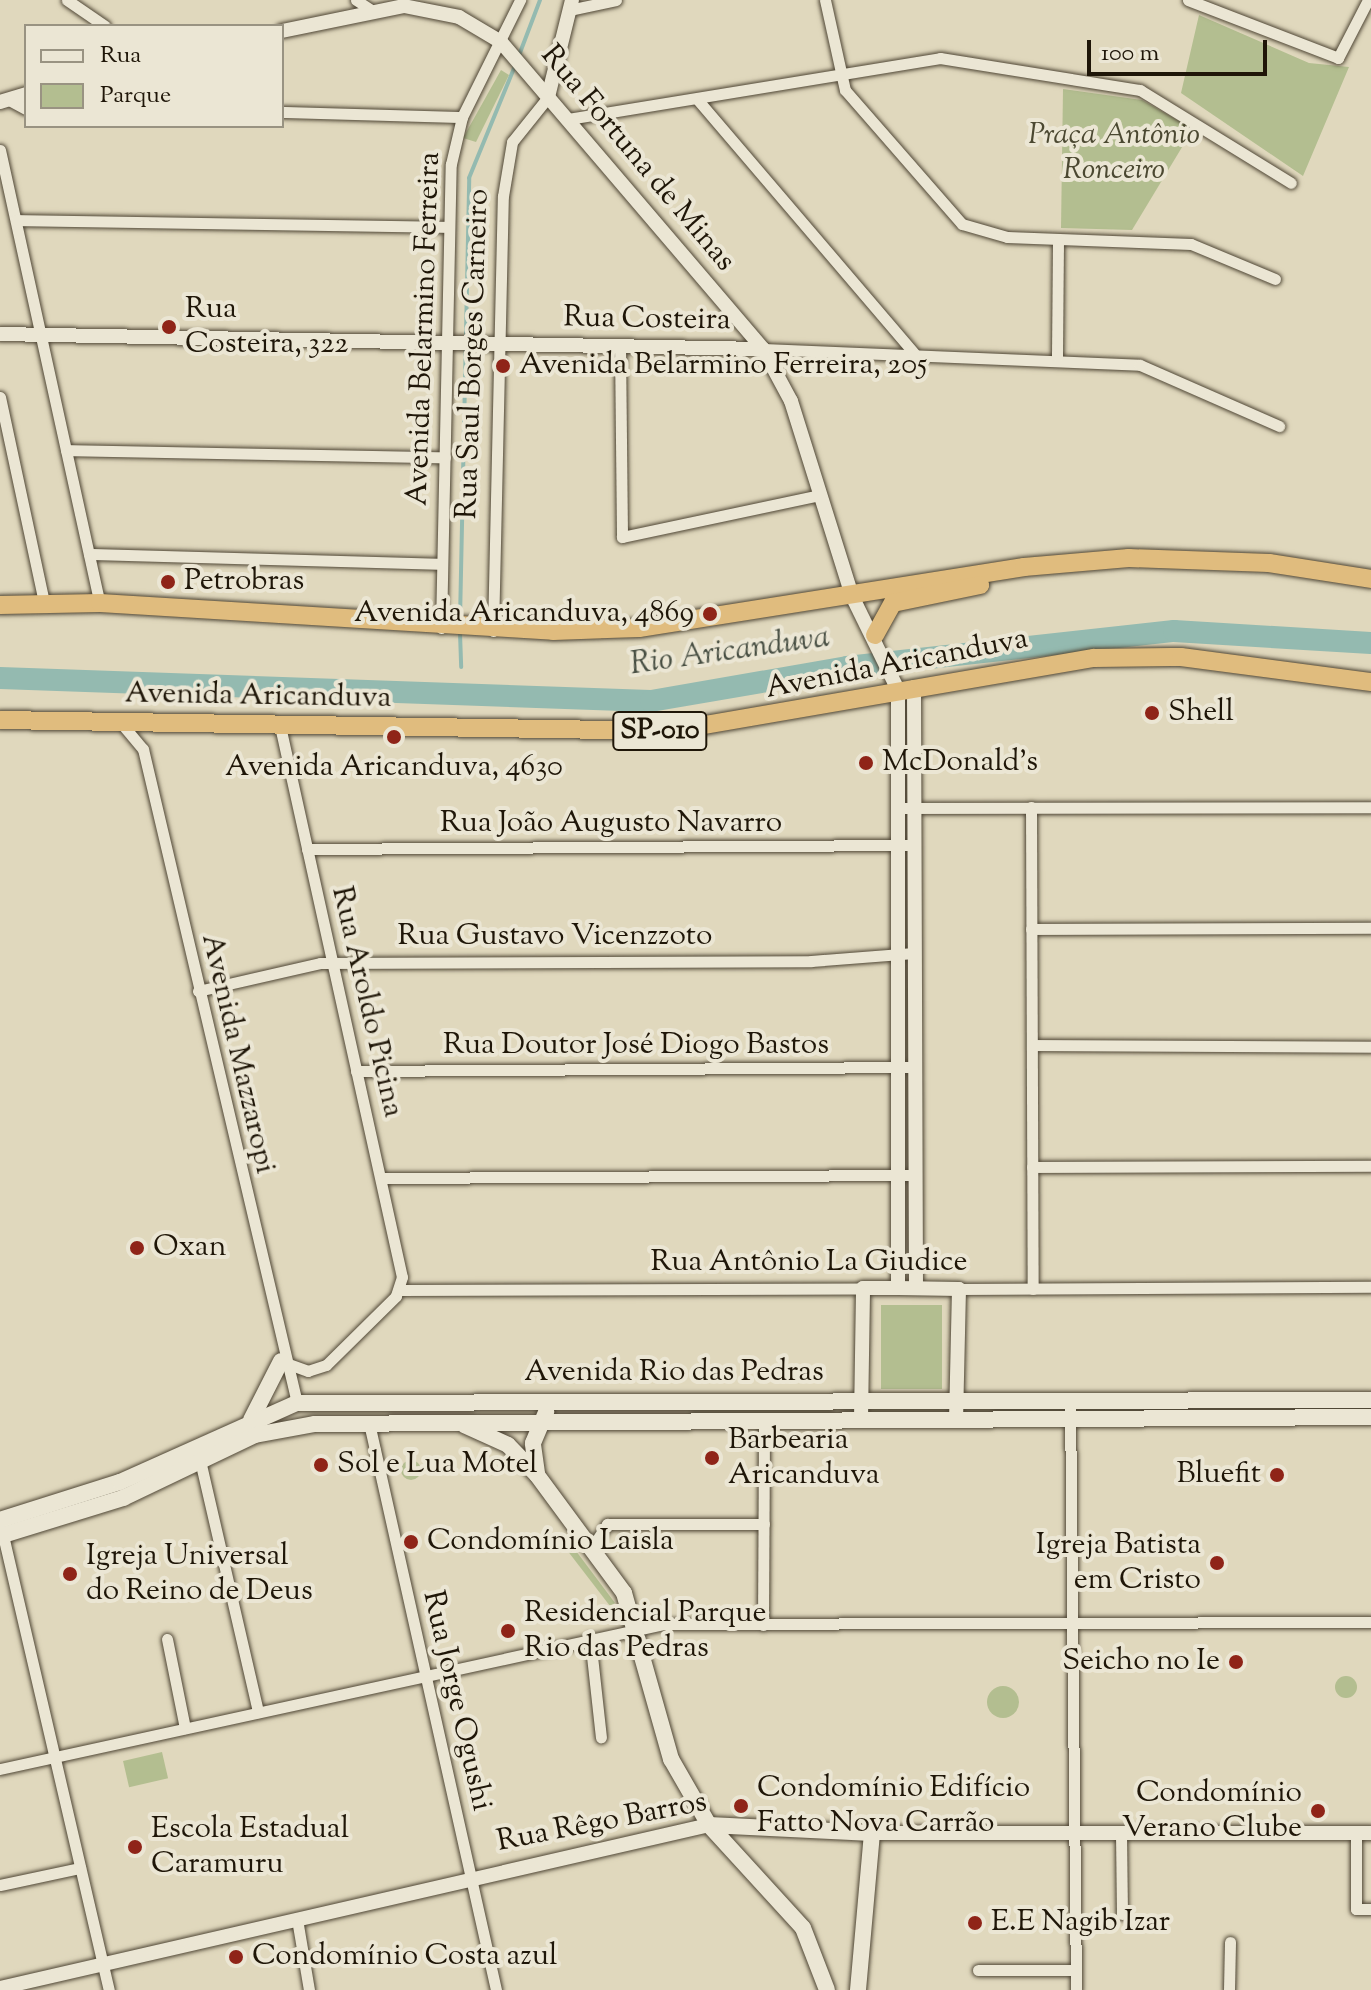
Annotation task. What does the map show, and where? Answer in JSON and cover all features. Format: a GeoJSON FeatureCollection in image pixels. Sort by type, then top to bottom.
{"type":"FeatureCollection","features":[{"type":"Feature","properties":{"kind":"highway"},"geometry":{"type":"LineString","coordinates":[[0,605],[100,603],[490,632],[639,628],[1007,570],[1195,559],[1371,579]]}},
{"type":"Feature","properties":{"kind":"highway"},"geometry":{"type":"LineString","coordinates":[[875,635],[886,607],[979,585],[1007,570]]}},
{"type":"Feature","properties":{"kind":"highway","name":"Avenida Aricanduva"},"geometry":{"type":"LineString","coordinates":[[0,720],[670,731],[1094,658],[1152,658],[1371,682]]}},
{"type":"Feature","properties":{"kind":"main road"},"geometry":{"type":"LineString","coordinates":[[250,1421],[281,1361]]}},
{"type":"Feature","properties":{"kind":"main road"},"geometry":{"type":"LineString","coordinates":[[537,1475],[533,1443],[541,1420],[556,1399]]}},
{"type":"Feature","properties":{"kind":"main road","name":"Avenida Rio das Pedras"},"geometry":{"type":"LineString","coordinates":[[199,1455],[250,1421],[297,1403],[556,1399],[1371,1400]]}},
{"type":"Feature","properties":{"kind":"main road"},"geometry":{"type":"LineString","coordinates":[[297,1403],[315,1424]]}},
{"type":"Feature","properties":{"kind":"main road","name":"Avenida Rio das Pedras"},"geometry":{"type":"LineString","coordinates":[[1,1529],[120,1482],[255,1435],[315,1424],[541,1420],[1371,1417]]}},
{"type":"Feature","properties":{"kind":"main road"},"geometry":{"type":"LineString","coordinates":[[451,1421],[493,1435],[537,1475],[624,1593],[637,1628],[671,1759],[709,1825],[787,1904],[827,1990]]}},
{"type":"Feature","properties":{"kind":"main road","name":"Rua Rêgo Barros"},"geometry":{"type":"LineString","coordinates":[[709,1825],[872,1833]]}},
{"type":"Feature","properties":{"kind":"main road"},"geometry":{"type":"LineString","coordinates":[[858,1990],[872,1833]]}},
{"type":"Feature","properties":{"kind":"street"},"geometry":{"type":"LineString","coordinates":[[67,0],[102,24]]}},
{"type":"Feature","properties":{"kind":"street"},"geometry":{"type":"LineString","coordinates":[[356,0],[370,9]]}},
{"type":"Feature","properties":{"kind":"street","name":"Avenida Belarmino Ferreira"},"geometry":{"type":"LineString","coordinates":[[444,629],[441,564],[445,457],[455,344],[449,227],[462,117],[506,47],[520,0]]}},
{"type":"Feature","properties":{"kind":"street"},"geometry":{"type":"LineString","coordinates":[[570,5],[616,0]]}},
{"type":"Feature","properties":{"kind":"street"},"geometry":{"type":"LineString","coordinates":[[825,0],[837,72],[857,109],[962,224],[982,234],[1191,244],[1275,279]]}},
{"type":"Feature","properties":{"kind":"street"},"geometry":{"type":"LineString","coordinates":[[1188,0],[1334,58],[1342,56],[1368,0]]}},
{"type":"Feature","properties":{"kind":"street","name":"Rua Saul Borges Carneiro"},"geometry":{"type":"LineString","coordinates":[[490,632],[490,344],[512,142],[548,97],[570,5]]}},
{"type":"Feature","properties":{"kind":"street","name":"Rua Fortuna de Minas"},"geometry":{"type":"LineString","coordinates":[[284,30],[370,9],[426,7],[506,47],[763,349],[802,429],[819,495],[852,596],[906,689]]}},
{"type":"Feature","properties":{"kind":"street"},"geometry":{"type":"LineString","coordinates":[[568,119],[697,99],[837,72],[940,58],[1140,90],[1291,183]]}},
{"type":"Feature","properties":{"kind":"street"},"geometry":{"type":"LineString","coordinates":[[3,100],[24,95]]}},
{"type":"Feature","properties":{"kind":"street"},"geometry":{"type":"LineString","coordinates":[[697,99],[914,353]]}},
{"type":"Feature","properties":{"kind":"street"},"geometry":{"type":"LineString","coordinates":[[3,100],[24,108]]}},
{"type":"Feature","properties":{"kind":"street"},"geometry":{"type":"LineString","coordinates":[[284,112],[462,117]]}},
{"type":"Feature","properties":{"kind":"street"},"geometry":{"type":"LineString","coordinates":[[0,150],[100,603]]}},
{"type":"Feature","properties":{"kind":"street"},"geometry":{"type":"LineString","coordinates":[[16,220],[449,227]]}},
{"type":"Feature","properties":{"kind":"street"},"geometry":{"type":"LineString","coordinates":[[1057,356],[1058,239]]}},
{"type":"Feature","properties":{"kind":"street","name":"Rua Costeira"},"geometry":{"type":"LineString","coordinates":[[0,334],[1057,356],[1140,365],[1279,426]]}},
{"type":"Feature","properties":{"kind":"street"},"geometry":{"type":"LineString","coordinates":[[620,345],[621,535],[819,495]]}},
{"type":"Feature","properties":{"kind":"street"},"geometry":{"type":"LineString","coordinates":[[0,397],[44,602]]}},
{"type":"Feature","properties":{"kind":"street"},"geometry":{"type":"LineString","coordinates":[[66,450],[445,457]]}},
{"type":"Feature","properties":{"kind":"street"},"geometry":{"type":"LineString","coordinates":[[89,554],[441,564]]}},
{"type":"Feature","properties":{"kind":"street"},"geometry":{"type":"LineString","coordinates":[[898,1288],[898,1068],[916,808],[906,689]]}},
{"type":"Feature","properties":{"kind":"street"},"geometry":{"type":"LineString","coordinates":[[906,689],[898,808],[916,1067],[916,1288]]}},
{"type":"Feature","properties":{"kind":"street","name":"Avenida Mazzaropi"},"geometry":{"type":"LineString","coordinates":[[120,722],[143,749],[281,1361],[297,1403]]}},
{"type":"Feature","properties":{"kind":"street","name":"Rua Aroldo Picina"},"geometry":{"type":"LineString","coordinates":[[280,726],[382,1178],[400,1290]]}},
{"type":"Feature","properties":{"kind":"street"},"geometry":{"type":"LineString","coordinates":[[1031,807],[1033,1289]]}},
{"type":"Feature","properties":{"kind":"street"},"geometry":{"type":"LineString","coordinates":[[898,808],[1371,807]]}},
{"type":"Feature","properties":{"kind":"street","name":"Rua João Augusto Navarro"},"geometry":{"type":"LineString","coordinates":[[307,849],[915,845]]}},
{"type":"Feature","properties":{"kind":"street"},"geometry":{"type":"LineString","coordinates":[[1031,929],[1371,928]]}},
{"type":"Feature","properties":{"kind":"street","name":"Rua Gustavo Vicenzzoto"},"geometry":{"type":"LineString","coordinates":[[198,991],[332,962],[906,954]]}},
{"type":"Feature","properties":{"kind":"street"},"geometry":{"type":"LineString","coordinates":[[1034,1045],[1371,1047]]}},
{"type":"Feature","properties":{"kind":"street","name":"Rua Doutor José Diogo Bastos"},"geometry":{"type":"LineString","coordinates":[[356,1071],[916,1067]]}},
{"type":"Feature","properties":{"kind":"street"},"geometry":{"type":"LineString","coordinates":[[1032,1167],[1371,1166]]}},
{"type":"Feature","properties":{"kind":"street"},"geometry":{"type":"LineString","coordinates":[[382,1178],[916,1175]]}},
{"type":"Feature","properties":{"kind":"street","name":"Rua Antônio La Giudice"},"geometry":{"type":"LineString","coordinates":[[400,1290],[1371,1287]]}},
{"type":"Feature","properties":{"kind":"street"},"geometry":{"type":"LineString","coordinates":[[861,1419],[863,1288]]}},
{"type":"Feature","properties":{"kind":"street"},"geometry":{"type":"LineString","coordinates":[[956,1418],[959,1289]]}},
{"type":"Feature","properties":{"kind":"street"},"geometry":{"type":"LineString","coordinates":[[281,1361],[308,1371],[326,1365],[400,1290]]}},
{"type":"Feature","properties":{"kind":"street"},"geometry":{"type":"LineString","coordinates":[[1070,1400],[1076,1990]]}},
{"type":"Feature","properties":{"kind":"street"},"geometry":{"type":"LineString","coordinates":[[763,1625],[764,1419]]}},
{"type":"Feature","properties":{"kind":"street","name":"Rua Jorge Ogushi"},"geometry":{"type":"LineString","coordinates":[[369,1423],[496,1990]]}},
{"type":"Feature","properties":{"kind":"street"},"geometry":{"type":"LineString","coordinates":[[199,1455],[258,1712]]}},
{"type":"Feature","properties":{"kind":"street"},"geometry":{"type":"LineString","coordinates":[[591,1549],[607,1524],[764,1524]]}},
{"type":"Feature","properties":{"kind":"street"},"geometry":{"type":"LineString","coordinates":[[1,1529],[109,1990]]}},
{"type":"Feature","properties":{"kind":"street"},"geometry":{"type":"LineString","coordinates":[[0,1769],[637,1628],[1371,1622]]}},
{"type":"Feature","properties":{"kind":"street"},"geometry":{"type":"LineString","coordinates":[[590,1638],[601,1737]]}},
{"type":"Feature","properties":{"kind":"street"},"geometry":{"type":"LineString","coordinates":[[167,1639],[185,1728]]}},
{"type":"Feature","properties":{"kind":"street","name":"Rua Rêgo Barros"},"geometry":{"type":"LineString","coordinates":[[0,1988],[16,1987],[103,1964],[709,1825]]}},
{"type":"Feature","properties":{"kind":"street","name":"Rua Rêgo Barros"},"geometry":{"type":"LineString","coordinates":[[872,1833],[1364,1833]]}},
{"type":"Feature","properties":{"kind":"street"},"geometry":{"type":"LineString","coordinates":[[1121,1833],[1122,1914]]}},
{"type":"Feature","properties":{"kind":"street"},"geometry":{"type":"LineString","coordinates":[[1364,1833],[1356,1909],[1371,1909]]}},
{"type":"Feature","properties":{"kind":"street"},"geometry":{"type":"LineString","coordinates":[[0,1885],[80,1868]]}},
{"type":"Feature","properties":{"kind":"street"},"geometry":{"type":"LineString","coordinates":[[297,1919],[309,1990]]}},
{"type":"Feature","properties":{"kind":"street"},"geometry":{"type":"LineString","coordinates":[[1229,1990],[1230,1942]]}},
{"type":"Feature","properties":{"kind":"street"},"geometry":{"type":"LineString","coordinates":[[978,1970],[1076,1970]]}},
{"type":"Feature","properties":{"kind":"green space"},"geometry":{"type":"Polygon","coordinates":[[[1199,15],[1309,63],[1349,67],[1303,176],[1181,93],[1199,15]]]}},
{"type":"Feature","properties":{"kind":"green space"},"geometry":{"type":"Polygon","coordinates":[[[501,70],[509,75],[476,142],[463,138],[501,70]]]}},
{"type":"Feature","properties":{"kind":"green space","name":"Praça Antônio Ronceiro"},"geometry":{"type":"Polygon","coordinates":[[[1063,89],[1142,100],[1193,129],[1132,230],[1061,228],[1063,89]]]}},
{"type":"Feature","properties":{"kind":"green space"},"geometry":{"type":"Polygon","coordinates":[[[881,1305],[942,1305],[942,1389],[881,1389],[881,1305]]]}},
{"type":"Feature","properties":{"kind":"green space"},"geometry":{"type":"Polygon","coordinates":[[[411,1460],[418,1463],[421,1470],[418,1477],[411,1480],[404,1477],[401,1470],[404,1463],[411,1460]]]}},
{"type":"Feature","properties":{"kind":"green space"},"geometry":{"type":"Polygon","coordinates":[[[567,1539],[615,1603],[610,1606],[560,1541],[567,1539]]]}},
{"type":"Feature","properties":{"kind":"green space"},"geometry":{"type":"Polygon","coordinates":[[[1342,1676],[1350,1676],[1357,1687],[1350,1698],[1342,1698],[1335,1691],[1335,1683],[1342,1676]]]}},
{"type":"Feature","properties":{"kind":"green space"},"geometry":{"type":"Polygon","coordinates":[[[1003,1686],[1014,1691],[1019,1702],[1014,1713],[1003,1718],[992,1713],[987,1702],[992,1691],[1003,1686]]]}},
{"type":"Feature","properties":{"kind":"green space"},"geometry":{"type":"Polygon","coordinates":[[[162,1752],[168,1778],[129,1787],[123,1761],[162,1752]]]}},
{"type":"Feature","properties":{"kind":"waterway"},"geometry":{"type":"LineString","coordinates":[[518,58],[540,0]]}},
{"type":"Feature","properties":{"kind":"waterway"},"geometry":{"type":"LineString","coordinates":[[460,620],[469,178],[515,66]]}},
{"type":"Feature","properties":{"kind":"waterway","name":"Rio Aricanduva"},"geometry":{"type":"LineString","coordinates":[[0,678],[651,701],[847,667],[1174,631],[1371,643]]}},
{"type":"Feature","properties":{"kind":"waterway"},"geometry":{"type":"LineString","coordinates":[[460,633],[461,667]]}},
{"type":"Feature","properties":{"kind":"place","name":"Rua Costeira, 322"},"geometry":{"type":"Point","coordinates":[169,327]}},
{"type":"Feature","properties":{"kind":"place","name":"Avenida Belarmino Ferreira, 205"},"geometry":{"type":"Point","coordinates":[503,366]}},
{"type":"Feature","properties":{"kind":"place","name":"Petrobras"},"geometry":{"type":"Point","coordinates":[168,582]}},
{"type":"Feature","properties":{"kind":"place","name":"Avenida Aricanduva, 4869"},"geometry":{"type":"Point","coordinates":[710,614]}},
{"type":"Feature","properties":{"kind":"place","name":"Shell"},"geometry":{"type":"Point","coordinates":[1152,713]}},
{"type":"Feature","properties":{"kind":"place","name":"Avenida Aricanduva, 4630"},"geometry":{"type":"Point","coordinates":[394,737]}},
{"type":"Feature","properties":{"kind":"place","name":"McDonald's"},"geometry":{"type":"Point","coordinates":[866,763]}},
{"type":"Feature","properties":{"kind":"place","name":"Oxan"},"geometry":{"type":"Point","coordinates":[137,1248]}},
{"type":"Feature","properties":{"kind":"place","name":"Barbearia Aricanduva"},"geometry":{"type":"Point","coordinates":[712,1458]}},
{"type":"Feature","properties":{"kind":"place","name":"Sol e Lua Motel"},"geometry":{"type":"Point","coordinates":[321,1465]}},
{"type":"Feature","properties":{"kind":"place","name":"Bluefit"},"geometry":{"type":"Point","coordinates":[1277,1475]}},
{"type":"Feature","properties":{"kind":"place","name":"Condomínio Laisla"},"geometry":{"type":"Point","coordinates":[411,1542]}},
{"type":"Feature","properties":{"kind":"place","name":"Igreja Batista em Cristo"},"geometry":{"type":"Point","coordinates":[1217,1563]}},
{"type":"Feature","properties":{"kind":"place","name":"Igreja Universal do Reino de Deus"},"geometry":{"type":"Point","coordinates":[70,1574]}},
{"type":"Feature","properties":{"kind":"place","name":"Residencial Parque Rio das Pedras"},"geometry":{"type":"Point","coordinates":[508,1631]}},
{"type":"Feature","properties":{"kind":"place","name":"Seicho no Ie"},"geometry":{"type":"Point","coordinates":[1236,1662]}},
{"type":"Feature","properties":{"kind":"place","name":"Condomínio Edifício Fatto Nova Carrão"},"geometry":{"type":"Point","coordinates":[741,1806]}},
{"type":"Feature","properties":{"kind":"place","name":"Condomínio Verano Clube"},"geometry":{"type":"Point","coordinates":[1318,1811]}},
{"type":"Feature","properties":{"kind":"place","name":"Escola Estadual Caramuru"},"geometry":{"type":"Point","coordinates":[135,1847]}},
{"type":"Feature","properties":{"kind":"place","name":"E.E Nagib Izar"},"geometry":{"type":"Point","coordinates":[975,1923]}},
{"type":"Feature","properties":{"kind":"place","name":"Condomínio Costa azul"},"geometry":{"type":"Point","coordinates":[236,1957]}}]}
